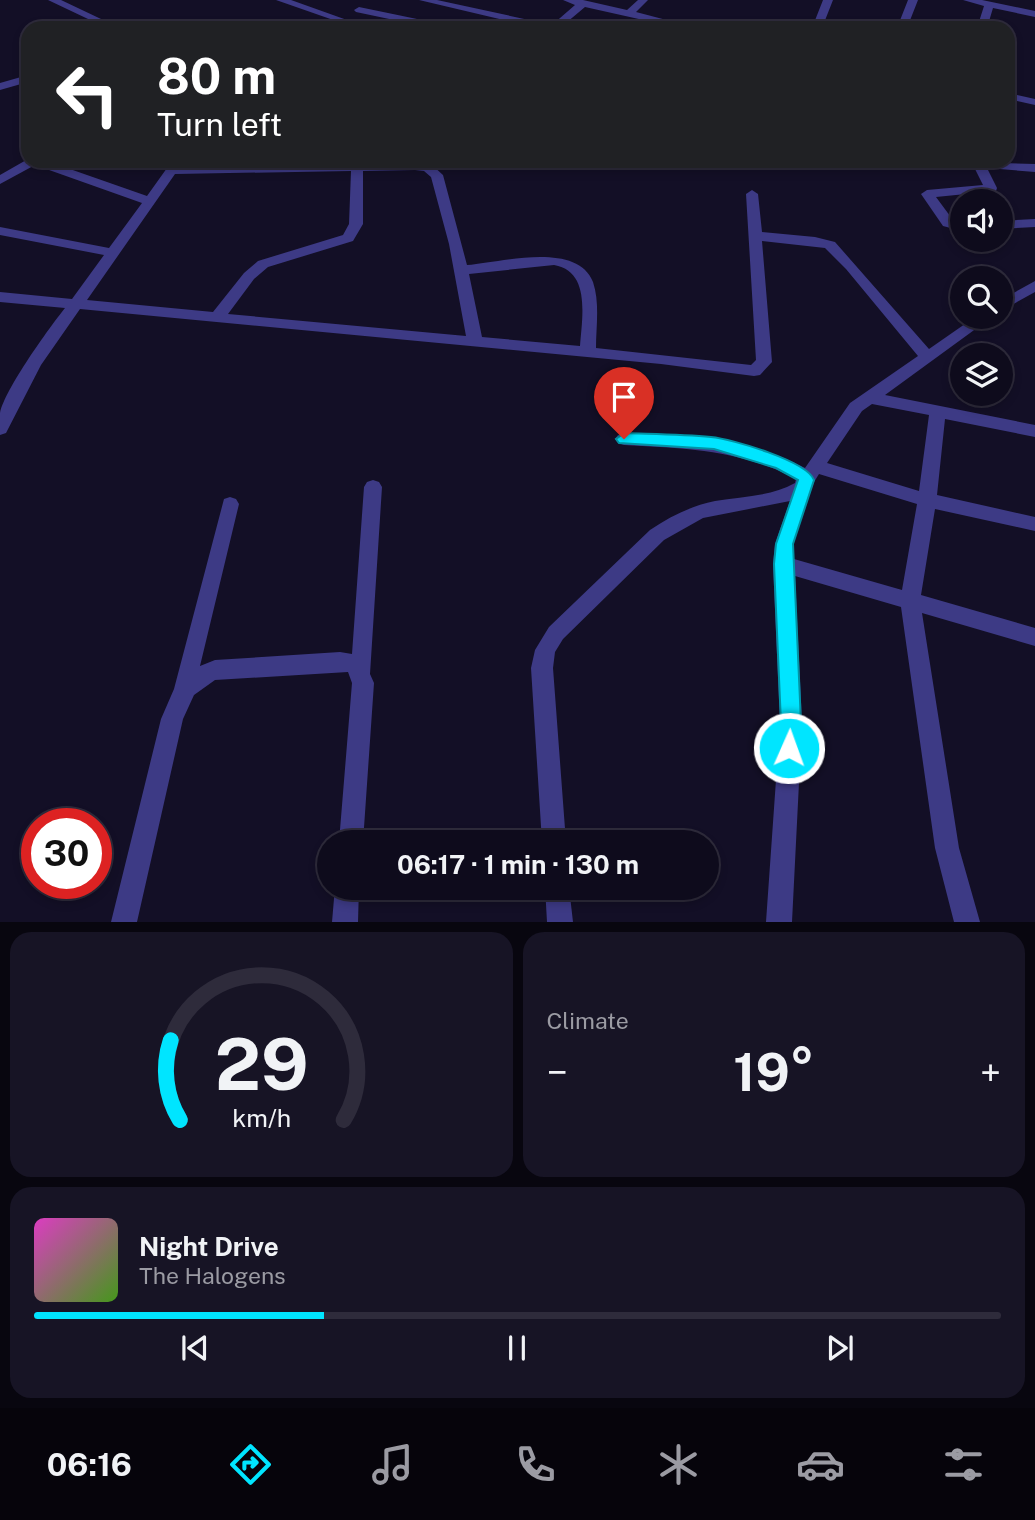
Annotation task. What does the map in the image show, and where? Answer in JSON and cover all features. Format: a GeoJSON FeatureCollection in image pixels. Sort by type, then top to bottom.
{"type":"FeatureCollection","features":[{"type":"Feature","properties":{"kind":"street"},"geometry":{"type":"LineString","coordinates":[[53,0],[100,21]]}},
{"type":"Feature","properties":{"kind":"street"},"geometry":{"type":"LineString","coordinates":[[281,0],[342,20],[375,0]]}},
{"type":"Feature","properties":{"kind":"street"},"geometry":{"type":"LineString","coordinates":[[425,0],[521,21]]}},
{"type":"Feature","properties":{"kind":"street"},"geometry":{"type":"LineString","coordinates":[[568,0],[656,21]]}},
{"type":"Feature","properties":{"kind":"street"},"geometry":{"type":"LineString","coordinates":[[629,14],[643,0]]}},
{"type":"Feature","properties":{"kind":"street"},"geometry":{"type":"LineString","coordinates":[[905,21],[914,0]]}},
{"type":"Feature","properties":{"kind":"street"},"geometry":{"type":"LineString","coordinates":[[968,0],[1035,14]]}},
{"type":"Feature","properties":{"kind":"street"},"geometry":{"type":"LineString","coordinates":[[819,21],[824,2]]}},
{"type":"Feature","properties":{"kind":"street"},"geometry":{"type":"LineString","coordinates":[[561,21],[583,3]]}},
{"type":"Feature","properties":{"kind":"street"},"geometry":{"type":"LineString","coordinates":[[984,21],[989,4]]}},
{"type":"Feature","properties":{"kind":"street"},"geometry":{"type":"LineString","coordinates":[[359,9],[414,21]]}},
{"type":"Feature","properties":{"kind":"street"},"geometry":{"type":"LineString","coordinates":[[637,21],[641,18]]}},
{"type":"Feature","properties":{"kind":"street"},"geometry":{"type":"LineString","coordinates":[[0,87],[21,80]]}},
{"type":"Feature","properties":{"kind":"street"},"geometry":{"type":"LineString","coordinates":[[1015,98],[1035,102]]}},
{"type":"Feature","properties":{"kind":"street"},"geometry":{"type":"LineString","coordinates":[[1015,165],[1035,167]]}},
{"type":"Feature","properties":{"kind":"street"},"geometry":{"type":"LineString","coordinates":[[0,180],[21,168]]}},
{"type":"Feature","properties":{"kind":"street"},"geometry":{"type":"LineString","coordinates":[[54,168],[149,201]]}},
{"type":"Feature","properties":{"kind":"street"},"geometry":{"type":"LineString","coordinates":[[0,429],[24,377],[57,326],[75,306],[174,168]]}},
{"type":"Feature","properties":{"kind":"street"},"geometry":{"type":"LineString","coordinates":[[296,168],[376,168]]}},
{"type":"Feature","properties":{"kind":"street"},"geometry":{"type":"LineString","coordinates":[[421,168],[434,172],[456,244],[475,342]]}},
{"type":"Feature","properties":{"kind":"street"},"geometry":{"type":"LineString","coordinates":[[974,168],[991,188],[980,189]]}},
{"type":"Feature","properties":{"kind":"street"},"geometry":{"type":"LineString","coordinates":[[216,319],[249,276],[263,264],[348,238],[356,224],[357,169]]}},
{"type":"Feature","properties":{"kind":"street"},"geometry":{"type":"LineString","coordinates":[[950,192],[927,194],[950,224]]}},
{"type":"Feature","properties":{"kind":"street"},"geometry":{"type":"LineString","coordinates":[[0,297],[662,359],[743,371],[761,367],[764,362],[752,194]]}},
{"type":"Feature","properties":{"kind":"street"},"geometry":{"type":"LineString","coordinates":[[1013,224],[1035,223]]}},
{"type":"Feature","properties":{"kind":"street"},"geometry":{"type":"LineString","coordinates":[[0,231],[113,253]]}},
{"type":"Feature","properties":{"kind":"street"},"geometry":{"type":"LineString","coordinates":[[755,236],[815,241],[830,245],[851,266],[926,356]]}},
{"type":"Feature","properties":{"kind":"street"},"geometry":{"type":"LineString","coordinates":[[461,270],[554,261],[567,261],[575,265],[587,283],[588,352]]}},
{"type":"Feature","properties":{"kind":"street"},"geometry":{"type":"LineString","coordinates":[[1013,299],[1035,286]]}},
{"type":"Feature","properties":{"kind":"street"},"geometry":{"type":"LineString","coordinates":[[553,830],[542,668],[545,650],[556,633],[657,535],[676,522],[706,510],[789,495],[803,487],[847,417],[868,397],[967,329]]}},
{"type":"Feature","properties":{"kind":"street"},"geometry":{"type":"LineString","coordinates":[[868,397],[1035,431]]}},
{"type":"Feature","properties":{"kind":"street"},"geometry":{"type":"LineString","coordinates":[[938,411],[927,500],[910,599],[947,848],[967,922]]}},
{"type":"Feature","properties":{"kind":"street"},"geometry":{"type":"LineString","coordinates":[[624,439],[714,443],[782,464],[805,476],[810,473],[1035,524]]}},
{"type":"Feature","properties":{"kind":"street"},"geometry":{"type":"LineString","coordinates":[[779,922],[791,723],[784,544],[810,473]]}},
{"type":"Feature","properties":{"kind":"street"},"geometry":{"type":"LineString","coordinates":[[352,830],[373,487]]}},
{"type":"Feature","properties":{"kind":"street"},"geometry":{"type":"LineString","coordinates":[[124,922],[172,719],[183,690],[230,504]]}},
{"type":"Feature","properties":{"kind":"street"},"geometry":{"type":"LineString","coordinates":[[783,564],[1035,637]]}},
{"type":"Feature","properties":{"kind":"street"},"geometry":{"type":"LineString","coordinates":[[183,690],[197,676],[215,670],[340,661],[356,664],[361,672]]}},
{"type":"Feature","properties":{"kind":"street"},"geometry":{"type":"LineString","coordinates":[[345,922],[346,900]]}},
{"type":"Feature","properties":{"kind":"street"},"geometry":{"type":"LineString","coordinates":[[558,900],[560,922]]}},
{"type":"Feature","properties":{"kind":"route"},"geometry":{"type":"LineString","coordinates":[[624,439],[714,443],[760,456],[805,476],[806,480],[784,544],[791,723],[789,748]]}}]}
